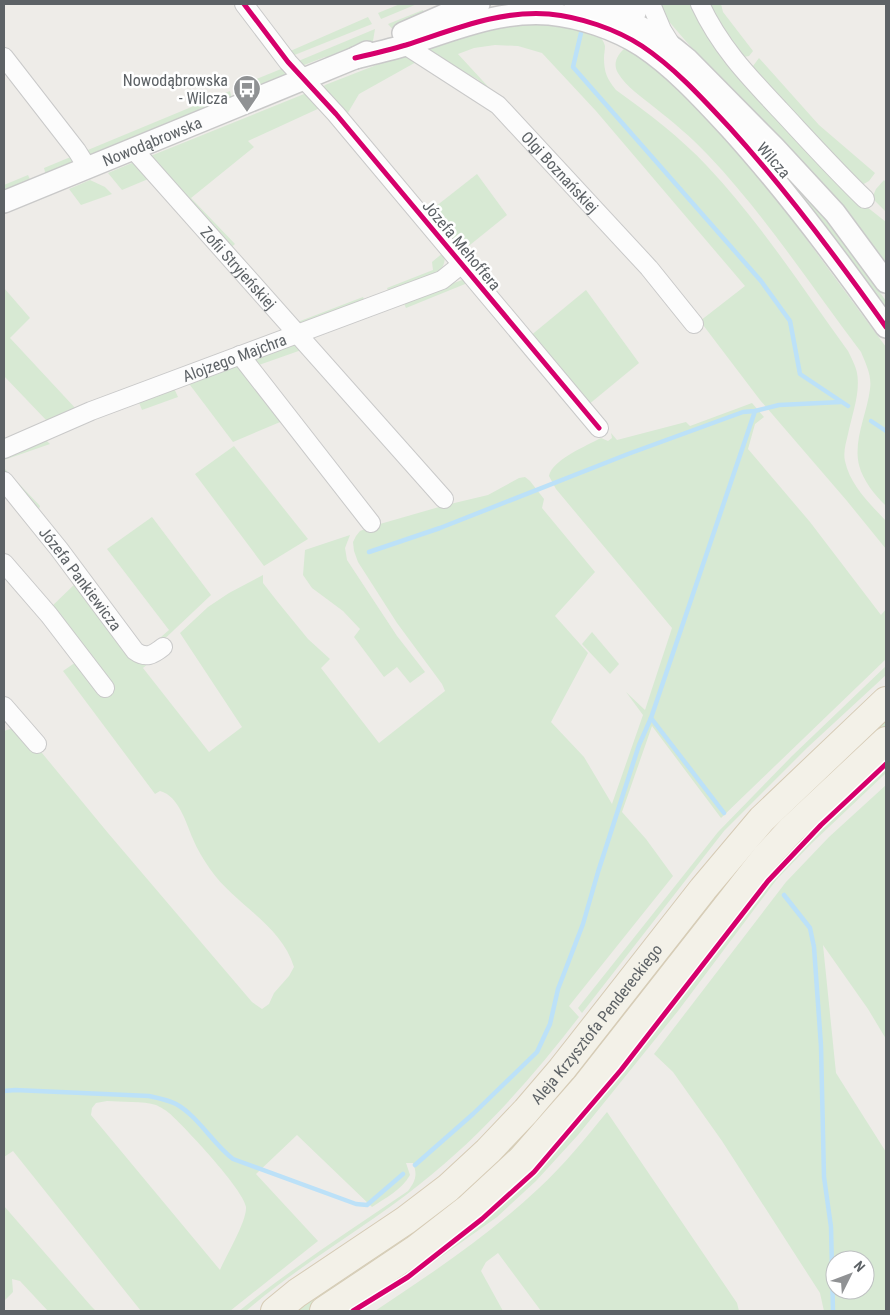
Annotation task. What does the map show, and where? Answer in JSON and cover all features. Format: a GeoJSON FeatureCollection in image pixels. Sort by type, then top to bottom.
{"type":"FeatureCollection","features":[{"type":"Feature","properties":{"kind":"main road","name":"Aleja Krzysztofa Pendereckiego"},"geometry":{"type":"LineString","coordinates":[[275,1311],[297,1293],[406,1220],[448,1188],[488,1151],[526,1112],[562,1069],[703,889],[762,819],[886,701]]}},
{"type":"Feature","properties":{"kind":"main road","name":"Aleja Krzysztofa Pendereckiego"},"geometry":{"type":"LineString","coordinates":[[324,1311],[415,1250],[469,1208],[522,1160],[587,1085],[766,857],[791,830],[886,742]]}},
{"type":"Feature","properties":{"kind":"street","name":"Józefa Mehoffera"},"geometry":{"type":"LineString","coordinates":[[244,4],[288,62],[336,114],[599,428]]}},
{"type":"Feature","properties":{"kind":"street","name":"Nowodąbrowska"},"geometry":{"type":"LineString","coordinates":[[4,202],[355,58],[422,24],[451,12],[479,4]]}},
{"type":"Feature","properties":{"kind":"street"},"geometry":{"type":"LineString","coordinates":[[575,4],[626,15]]}},
{"type":"Feature","properties":{"kind":"street"},"geometry":{"type":"LineString","coordinates":[[651,4],[662,30],[673,46]]}},
{"type":"Feature","properties":{"kind":"street"},"geometry":{"type":"LineString","coordinates":[[700,4],[718,39],[746,73],[833,168],[865,199]]}},
{"type":"Feature","properties":{"kind":"street","name":"Nowodąbrowska"},"geometry":{"type":"LineString","coordinates":[[355,58],[496,17],[550,14],[581,20],[626,15]]}},
{"type":"Feature","properties":{"kind":"street","name":"Wilcza"},"geometry":{"type":"LineString","coordinates":[[626,15],[673,46],[706,77],[806,180],[835,213],[886,282]]}},
{"type":"Feature","properties":{"kind":"street","name":"Wilcza"},"geometry":{"type":"LineString","coordinates":[[626,15],[642,46],[703,99],[763,165],[807,219],[886,327]]}},
{"type":"Feature","properties":{"kind":"street","name":"Olgi Boznańskiej"},"geometry":{"type":"LineString","coordinates":[[405,45],[498,104],[649,268],[694,324]]}},
{"type":"Feature","properties":{"kind":"street"},"geometry":{"type":"LineString","coordinates":[[4,57],[77,151],[87,167]]}},
{"type":"Feature","properties":{"kind":"street","name":"Zofii Stryjeńskiej"},"geometry":{"type":"LineString","coordinates":[[133,149],[444,499]]}},
{"type":"Feature","properties":{"kind":"street","name":"Alojzego Majchra"},"geometry":{"type":"LineString","coordinates":[[4,448],[91,411],[442,280],[462,264]]}},
{"type":"Feature","properties":{"kind":"street"},"geometry":{"type":"LineString","coordinates":[[240,355],[371,523]]}},
{"type":"Feature","properties":{"kind":"street","name":"Józefa Pankiewicza"},"geometry":{"type":"LineString","coordinates":[[4,481],[59,549],[135,651],[142,656],[148,657],[163,647]]}},
{"type":"Feature","properties":{"kind":"street"},"geometry":{"type":"LineString","coordinates":[[4,563],[49,615],[105,688]]}},
{"type":"Feature","properties":{"kind":"street"},"geometry":{"type":"LineString","coordinates":[[4,706],[37,744]]}},
{"type":"Feature","properties":{"kind":"green space"},"geometry":{"type":"Polygon","coordinates":[[[400,4],[417,4],[381,19],[378,13],[400,4]]]}},
{"type":"Feature","properties":{"kind":"green space"},"geometry":{"type":"Polygon","coordinates":[[[660,4],[692,4],[867,207],[886,222],[886,266],[684,39],[666,18],[660,4]]]}},
{"type":"Feature","properties":{"kind":"green space"},"geometry":{"type":"Polygon","coordinates":[[[710,4],[721,4],[723,12],[753,51],[749,56],[744,57],[718,25],[710,4]]]}},
{"type":"Feature","properties":{"kind":"green space"},"geometry":{"type":"Polygon","coordinates":[[[423,10],[424,13],[395,32],[388,24],[423,10]]]}},
{"type":"Feature","properties":{"kind":"green space"},"geometry":{"type":"Polygon","coordinates":[[[368,17],[372,24],[292,56],[288,52],[368,17]]]}},
{"type":"Feature","properties":{"kind":"green space"},"geometry":{"type":"Polygon","coordinates":[[[514,24],[580,28],[592,32],[601,38],[605,46],[605,71],[616,90],[675,135],[697,155],[726,187],[780,256],[848,351],[856,369],[858,385],[845,448],[845,461],[856,486],[886,521],[886,549],[760,400],[700,321],[745,286],[596,111],[542,53],[518,46],[495,45],[474,48],[458,54],[493,92],[477,79],[426,52],[428,46],[475,31],[514,24]]]}},
{"type":"Feature","properties":{"kind":"green space"},"geometry":{"type":"Polygon","coordinates":[[[375,29],[373,41],[329,61],[325,57],[299,67],[296,62],[375,29]]]}},
{"type":"Feature","properties":{"kind":"green space"},"geometry":{"type":"Polygon","coordinates":[[[626,47],[658,66],[754,168],[886,347],[886,506],[866,482],[859,465],[859,437],[870,384],[868,370],[861,352],[768,226],[729,178],[688,136],[621,78],[616,69],[616,62],[618,56],[626,47]]]}},
{"type":"Feature","properties":{"kind":"green space"},"geometry":{"type":"Polygon","coordinates":[[[402,55],[418,61],[359,94],[346,116],[325,93],[323,87],[325,85],[402,55]]]}},
{"type":"Feature","properties":{"kind":"green space"},"geometry":{"type":"Polygon","coordinates":[[[759,58],[819,125],[875,173],[869,181],[862,185],[789,112],[790,107],[763,84],[755,73],[753,66],[759,58]]]}},
{"type":"Feature","properties":{"kind":"green space"},"geometry":{"type":"Polygon","coordinates":[[[286,67],[286,73],[283,78],[246,94],[242,85],[286,67]]]}},
{"type":"Feature","properties":{"kind":"green space"},"geometry":{"type":"Polygon","coordinates":[[[230,91],[232,99],[89,158],[83,152],[230,91]]]}},
{"type":"Feature","properties":{"kind":"green space"},"geometry":{"type":"Polygon","coordinates":[[[309,92],[322,107],[248,141],[254,147],[191,198],[235,244],[228,250],[148,157],[309,92]]]}},
{"type":"Feature","properties":{"kind":"green space"},"geometry":{"type":"Polygon","coordinates":[[[739,120],[810,200],[858,262],[886,301],[886,312],[739,120]]]}},
{"type":"Feature","properties":{"kind":"green space"},"geometry":{"type":"Polygon","coordinates":[[[73,156],[74,164],[46,176],[44,168],[73,156]]]}},
{"type":"Feature","properties":{"kind":"green space"},"geometry":{"type":"Polygon","coordinates":[[[139,160],[153,177],[122,190],[108,173],[139,160]]]}},
{"type":"Feature","properties":{"kind":"green space"},"geometry":{"type":"Polygon","coordinates":[[[477,174],[507,215],[460,253],[426,214],[477,174]]]}},
{"type":"Feature","properties":{"kind":"green space"},"geometry":{"type":"Polygon","coordinates":[[[28,175],[31,182],[4,193],[4,185],[28,175]]]}},
{"type":"Feature","properties":{"kind":"green space"},"geometry":{"type":"Polygon","coordinates":[[[90,180],[105,187],[112,194],[81,205],[69,189],[90,180]]]}},
{"type":"Feature","properties":{"kind":"green space"},"geometry":{"type":"Polygon","coordinates":[[[884,180],[886,182],[886,212],[872,198],[876,189],[884,180]]]}},
{"type":"Feature","properties":{"kind":"green space"},"geometry":{"type":"Polygon","coordinates":[[[444,252],[444,264],[433,276],[389,293],[387,288],[433,270],[432,262],[444,252]]]}},
{"type":"Feature","properties":{"kind":"green space"},"geometry":{"type":"Polygon","coordinates":[[[465,279],[470,282],[406,308],[403,301],[465,279]]]}},
{"type":"Feature","properties":{"kind":"green space"},"geometry":{"type":"Polygon","coordinates":[[[4,288],[30,318],[10,338],[77,410],[47,421],[4,376],[4,288]]]}},
{"type":"Feature","properties":{"kind":"green space"},"geometry":{"type":"Polygon","coordinates":[[[586,290],[639,363],[588,405],[529,337],[586,290]]]}},
{"type":"Feature","properties":{"kind":"green space"},"geometry":{"type":"Polygon","coordinates":[[[363,297],[365,301],[299,326],[295,323],[363,297]]]}},
{"type":"Feature","properties":{"kind":"green space"},"geometry":{"type":"Polygon","coordinates":[[[295,341],[307,348],[253,367],[250,358],[295,341]]]}},
{"type":"Feature","properties":{"kind":"green space"},"geometry":{"type":"Polygon","coordinates":[[[239,362],[285,420],[233,442],[187,381],[239,362]]]}},
{"type":"Feature","properties":{"kind":"green space"},"geometry":{"type":"Polygon","coordinates":[[[173,386],[178,397],[142,410],[138,400],[173,386]]]}},
{"type":"Feature","properties":{"kind":"green space"},"geometry":{"type":"Polygon","coordinates":[[[752,403],[764,417],[755,424],[748,449],[810,522],[881,615],[886,609],[886,659],[721,818],[652,726],[622,812],[646,839],[673,876],[569,1006],[579,1017],[524,1084],[485,1126],[420,1184],[288,1278],[246,1311],[239,1311],[301,1264],[408,1191],[414,1181],[415,1171],[413,1163],[406,1163],[410,1175],[407,1180],[393,1193],[372,1207],[297,1135],[256,1174],[318,1241],[230,1311],[141,1311],[13,1151],[4,1157],[4,731],[16,727],[36,750],[42,753],[252,1002],[262,1009],[269,1004],[274,993],[289,976],[294,967],[288,952],[279,939],[220,882],[210,869],[196,847],[177,804],[167,794],[160,791],[155,794],[63,671],[79,660],[50,608],[78,581],[152,660],[143,668],[209,752],[242,727],[180,633],[208,607],[229,593],[263,575],[263,583],[277,601],[308,639],[330,659],[321,668],[379,743],[445,691],[442,684],[397,623],[358,562],[353,542],[356,536],[360,531],[373,526],[488,495],[519,478],[525,477],[544,499],[542,508],[595,572],[555,616],[588,653],[551,722],[584,757],[612,804],[643,715],[626,692],[645,710],[672,628],[556,489],[549,476],[551,470],[563,459],[601,438],[608,441],[612,438],[611,433],[617,440],[686,422],[690,426],[752,403]],[[107,1101],[96,1103],[92,1108],[91,1115],[220,1270],[236,1238],[245,1213],[246,1207],[243,1199],[235,1187],[212,1158],[177,1120],[166,1111],[151,1104],[107,1101]]]}},
{"type":"Feature","properties":{"kind":"green space"},"geometry":{"type":"Polygon","coordinates":[[[43,437],[50,444],[4,460],[4,454],[43,437]]]}},
{"type":"Feature","properties":{"kind":"green space"},"geometry":{"type":"Polygon","coordinates":[[[234,446],[308,539],[264,566],[195,474],[234,446]]]}},
{"type":"Feature","properties":{"kind":"green space"},"geometry":{"type":"Polygon","coordinates":[[[4,468],[40,506],[37,515],[145,651],[169,630],[107,549],[152,517],[211,595],[157,646],[144,653],[4,474],[4,468]]]}},
{"type":"Feature","properties":{"kind":"green space"},"geometry":{"type":"Polygon","coordinates":[[[350,535],[345,548],[347,560],[397,636],[425,672],[410,683],[397,667],[384,677],[354,637],[360,629],[343,611],[312,588],[303,575],[305,550],[350,535]]]}},
{"type":"Feature","properties":{"kind":"green space"},"geometry":{"type":"Polygon","coordinates":[[[592,632],[619,664],[610,674],[582,644],[592,632]]]}},
{"type":"Feature","properties":{"kind":"green space"},"geometry":{"type":"Polygon","coordinates":[[[886,666],[886,675],[808,747],[724,831],[582,1013],[578,1008],[718,832],[792,756],[886,666]]]}},
{"type":"Feature","properties":{"kind":"green space"},"geometry":{"type":"Polygon","coordinates":[[[886,714],[886,729],[546,1121],[410,1242],[309,1311],[289,1311],[403,1232],[758,836],[886,714]]]}},
{"type":"Feature","properties":{"kind":"green space"},"geometry":{"type":"Polygon","coordinates":[[[886,753],[886,761],[806,838],[761,887],[599,1093],[539,1162],[496,1204],[443,1247],[350,1311],[339,1311],[410,1263],[759,880],[886,753]]]}},
{"type":"Feature","properties":{"kind":"green space"},"geometry":{"type":"Polygon","coordinates":[[[886,767],[886,773],[777,879],[678,1011],[578,1135],[536,1181],[497,1217],[393,1291],[360,1311],[456,1243],[493,1213],[538,1171],[630,1064],[780,870],[886,767]]]}},
{"type":"Feature","properties":{"kind":"green space"},"geometry":{"type":"Polygon","coordinates":[[[886,785],[886,1039],[868,1009],[823,945],[836,1073],[886,1152],[886,1311],[824,1311],[820,1293],[722,1141],[673,1072],[654,1054],[786,882],[829,837],[886,785]]]}},
{"type":"Feature","properties":{"kind":"green space"},"geometry":{"type":"Polygon","coordinates":[[[607,1112],[737,1303],[739,1311],[541,1311],[498,1253],[486,1262],[481,1271],[503,1311],[375,1311],[459,1253],[519,1206],[556,1171],[607,1112]]]}},
{"type":"Feature","properties":{"kind":"green space"},"geometry":{"type":"Polygon","coordinates":[[[4,1206],[96,1311],[48,1311],[20,1281],[12,1279],[13,1292],[4,1301],[4,1206]]]}},
{"type":"Feature","properties":{"kind":"waterway"},"geometry":{"type":"LineString","coordinates":[[581,33],[573,67],[761,281],[790,321],[800,374],[848,406]]}},
{"type":"Feature","properties":{"kind":"waterway"},"geometry":{"type":"LineString","coordinates":[[369,552],[440,528],[628,454],[743,412],[779,405],[841,402]]}},
{"type":"Feature","properties":{"kind":"waterway"},"geometry":{"type":"LineString","coordinates":[[415,1165],[473,1114],[537,1052],[550,1024],[558,989],[583,924],[639,745],[651,718],[755,411]]}},
{"type":"Feature","properties":{"kind":"waterway"},"geometry":{"type":"LineString","coordinates":[[871,421],[886,431]]}},
{"type":"Feature","properties":{"kind":"waterway"},"geometry":{"type":"LineString","coordinates":[[651,718],[724,813]]}},
{"type":"Feature","properties":{"kind":"waterway"},"geometry":{"type":"LineString","coordinates":[[784,895],[810,928],[814,947],[821,1046],[824,1177],[831,1227],[833,1311]]}},
{"type":"Feature","properties":{"kind":"waterway"},"geometry":{"type":"LineString","coordinates":[[4,1091],[149,1096],[166,1100],[184,1109],[233,1159],[356,1204],[367,1205],[403,1174]]}},
{"type":"Feature","properties":{"kind":"cycle path"},"geometry":{"type":"LineString","coordinates":[[244,4],[288,62],[336,114],[599,428]]}},
{"type":"Feature","properties":{"kind":"cycle path"},"geometry":{"type":"LineString","coordinates":[[355,58],[406,45],[476,22],[512,15],[549,14],[573,18],[621,34],[642,46],[666,64],[730,128],[811,225],[886,327]]}},
{"type":"Feature","properties":{"kind":"cycle path"},"geometry":{"type":"LineString","coordinates":[[353,1311],[408,1277],[482,1219],[534,1172],[621,1070],[768,881],[821,825],[886,764]]}},
{"type":"Feature","properties":{"kind":"place","name":"Nowodąbrowska - Wilcza"},"geometry":{"type":"Point","coordinates":[247,113]}}]}
